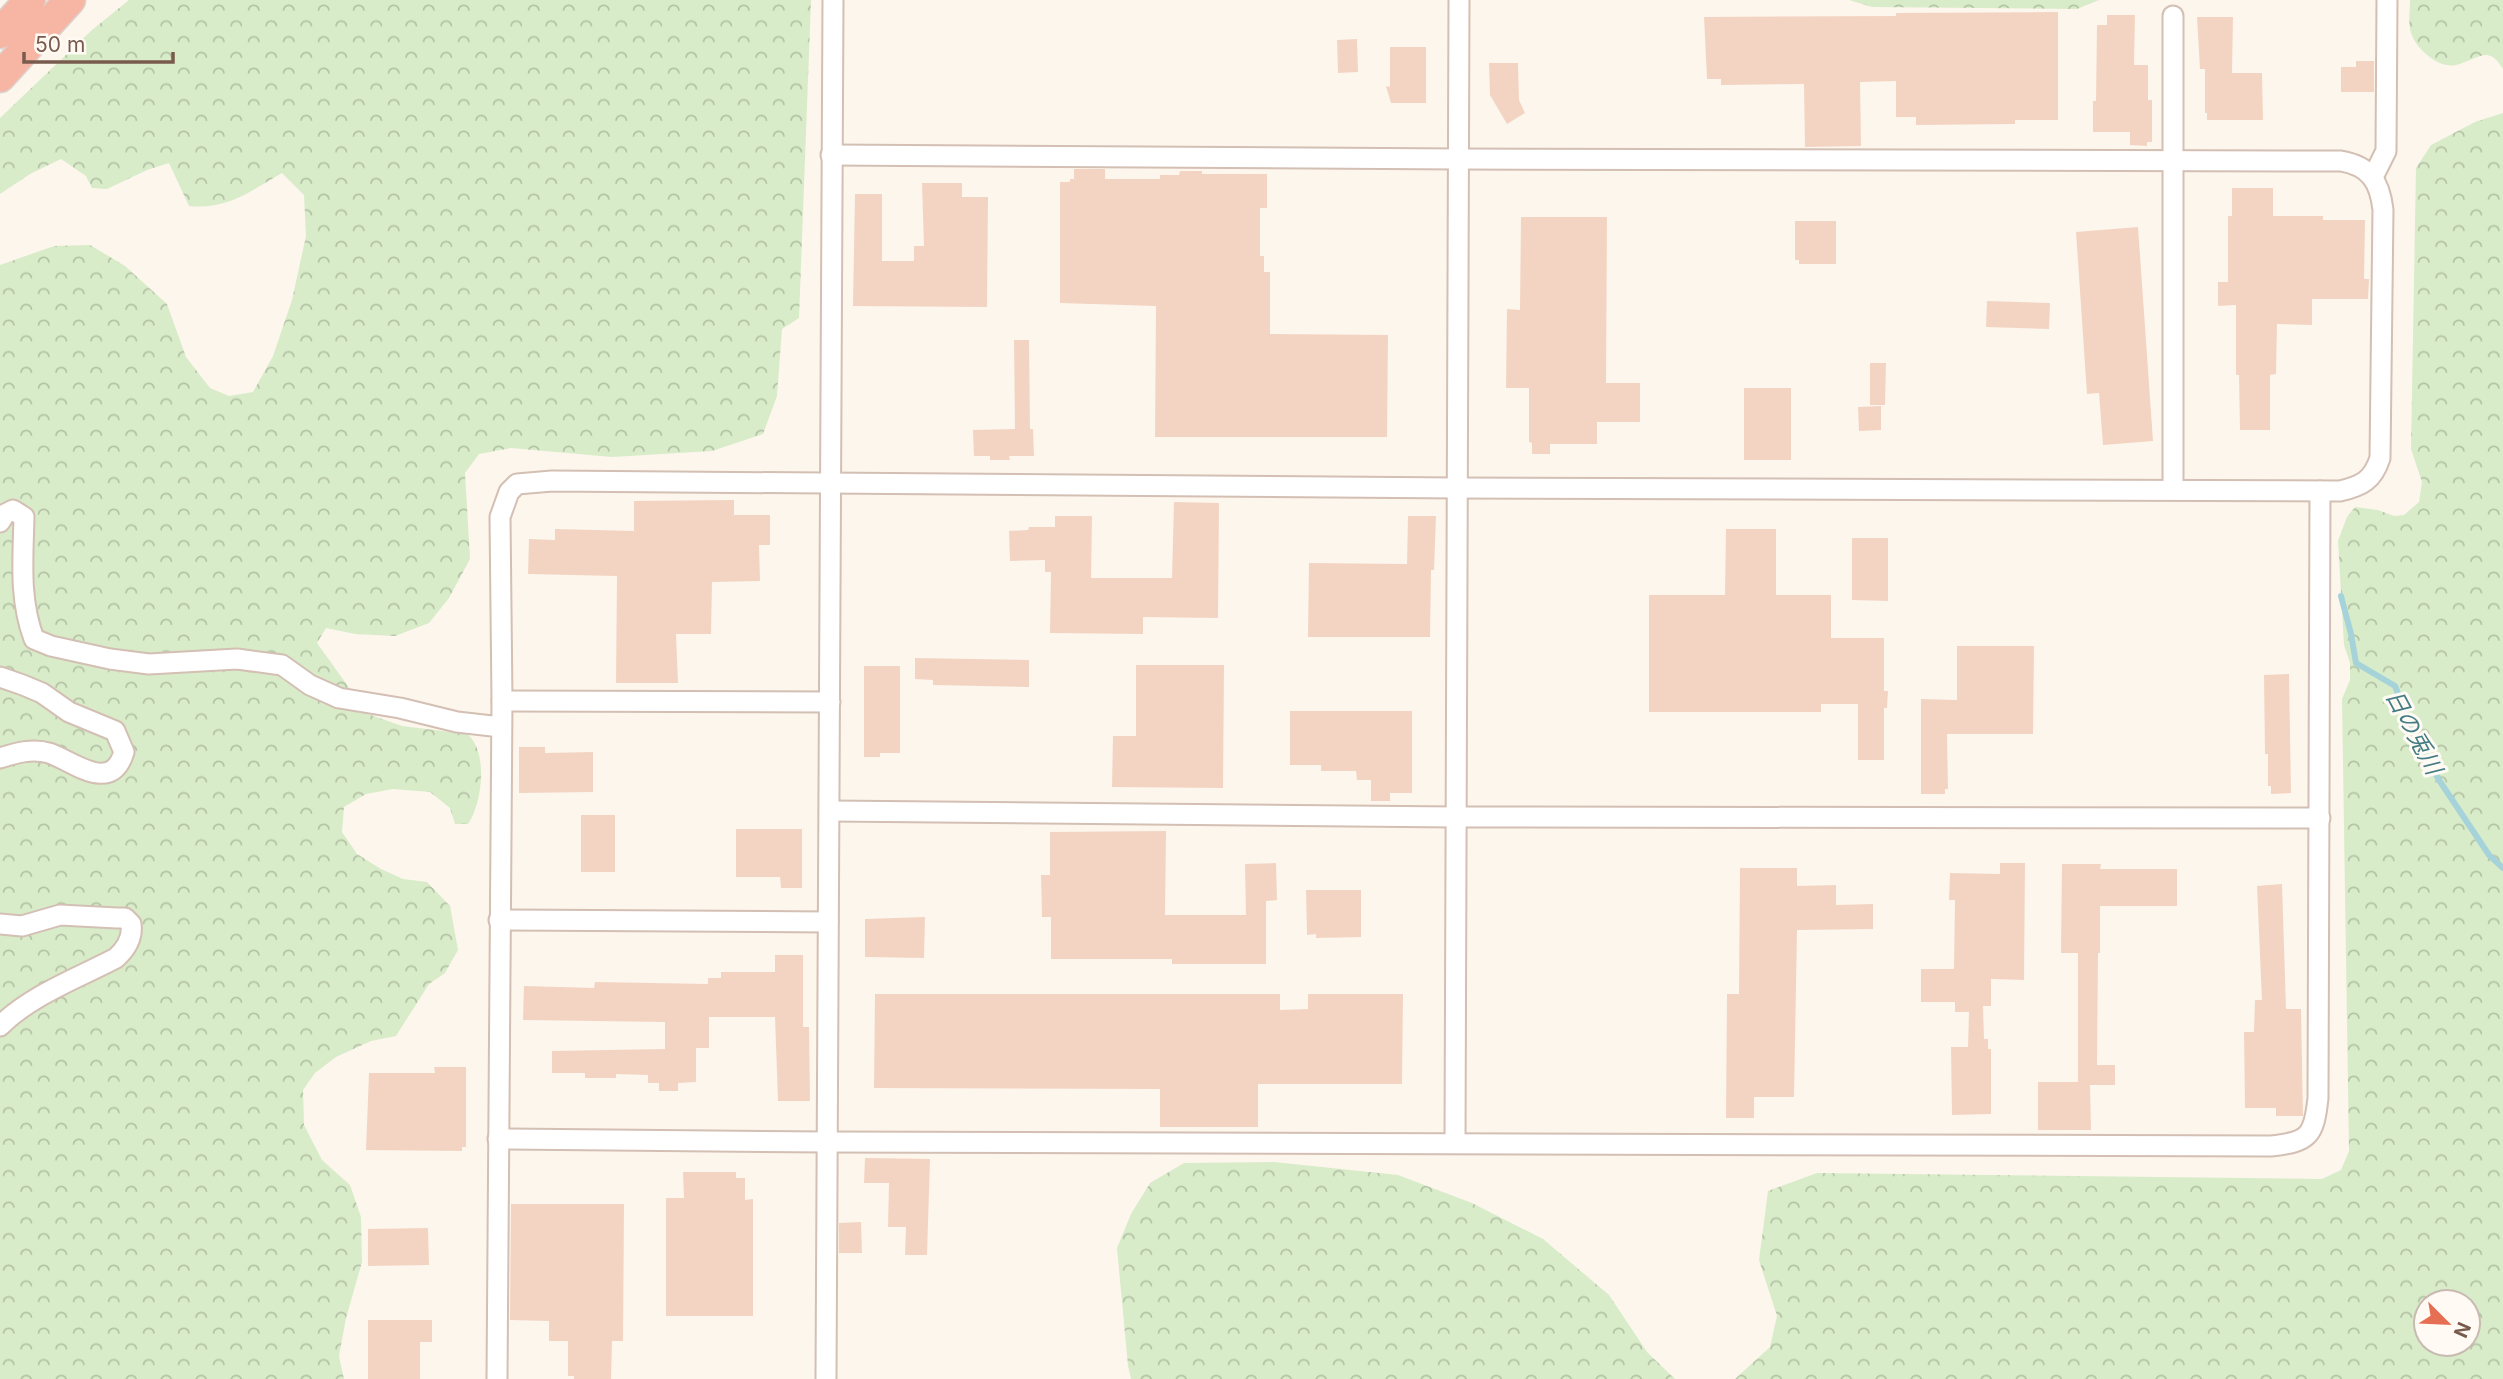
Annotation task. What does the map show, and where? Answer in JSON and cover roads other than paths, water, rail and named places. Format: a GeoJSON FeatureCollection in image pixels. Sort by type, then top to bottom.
{"type":"FeatureCollection","features":[{"type":"Feature","properties":{"kind":"highway"},"geometry":{"type":"LineString","coordinates":[[0,33],[30,0]]}},
{"type":"Feature","properties":{"kind":"highway"},"geometry":{"type":"LineString","coordinates":[[2,75],[70,0]]}},
{"type":"Feature","properties":{"kind":"street"},"geometry":{"type":"LineString","coordinates":[[825,1379],[833,0]]}},
{"type":"Feature","properties":{"kind":"street"},"geometry":{"type":"LineString","coordinates":[[1455,1143],[1459,0]]}},
{"type":"Feature","properties":{"kind":"street"},"geometry":{"type":"LineString","coordinates":[[2373,177],[2386,151],[2387,0]]}},
{"type":"Feature","properties":{"kind":"street"},"geometry":{"type":"LineString","coordinates":[[2173,16],[2173,489]]}},
{"type":"Feature","properties":{"kind":"street"},"geometry":{"type":"LineString","coordinates":[[497,1379],[502,701],[500,517],[509,492],[517,484],[552,481],[829,482],[1458,488],[2340,491],[2368,481],[2380,458],[2383,210],[2379,188],[2373,177],[2365,169],[2341,161],[831,155]]}},
{"type":"Feature","properties":{"kind":"street"},"geometry":{"type":"LineString","coordinates":[[498,1139],[2257,1146],[2297,1143],[2308,1137],[2314,1126],[2318,1098],[2320,491]]}},
{"type":"Feature","properties":{"kind":"street"},"geometry":{"type":"LineString","coordinates":[[0,522],[5,514],[13,510],[24,517],[22,588],[25,616],[34,639],[51,646],[110,659],[149,664],[237,659],[260,661],[282,665],[310,685],[339,698],[400,708],[457,722],[501,727]]}},
{"type":"Feature","properties":{"kind":"street"},"geometry":{"type":"LineString","coordinates":[[0,677],[32,689],[69,712],[115,731],[124,752],[116,766],[97,773],[89,773],[48,753],[27,750],[0,758]]}},
{"type":"Feature","properties":{"kind":"street"},"geometry":{"type":"LineString","coordinates":[[502,701],[830,702]]}},
{"type":"Feature","properties":{"kind":"street"},"geometry":{"type":"LineString","coordinates":[[830,811],[1455,817],[2320,818]]}},
{"type":"Feature","properties":{"kind":"street"},"geometry":{"type":"LineString","coordinates":[[0,924],[22,926],[60,915],[125,918],[131,924],[132,932],[126,949],[116,958],[38,998],[0,1026]]}},
{"type":"Feature","properties":{"kind":"street"},"geometry":{"type":"LineString","coordinates":[[499,920],[828,922]]}},
{"type":"Feature","properties":{"kind":"waterway","name":"日の兎川"},"geometry":{"type":"LineString","coordinates":[[2341,596],[2356,663],[2395,686],[2415,735],[2439,780],[2489,855],[2503,868]]}}]}
